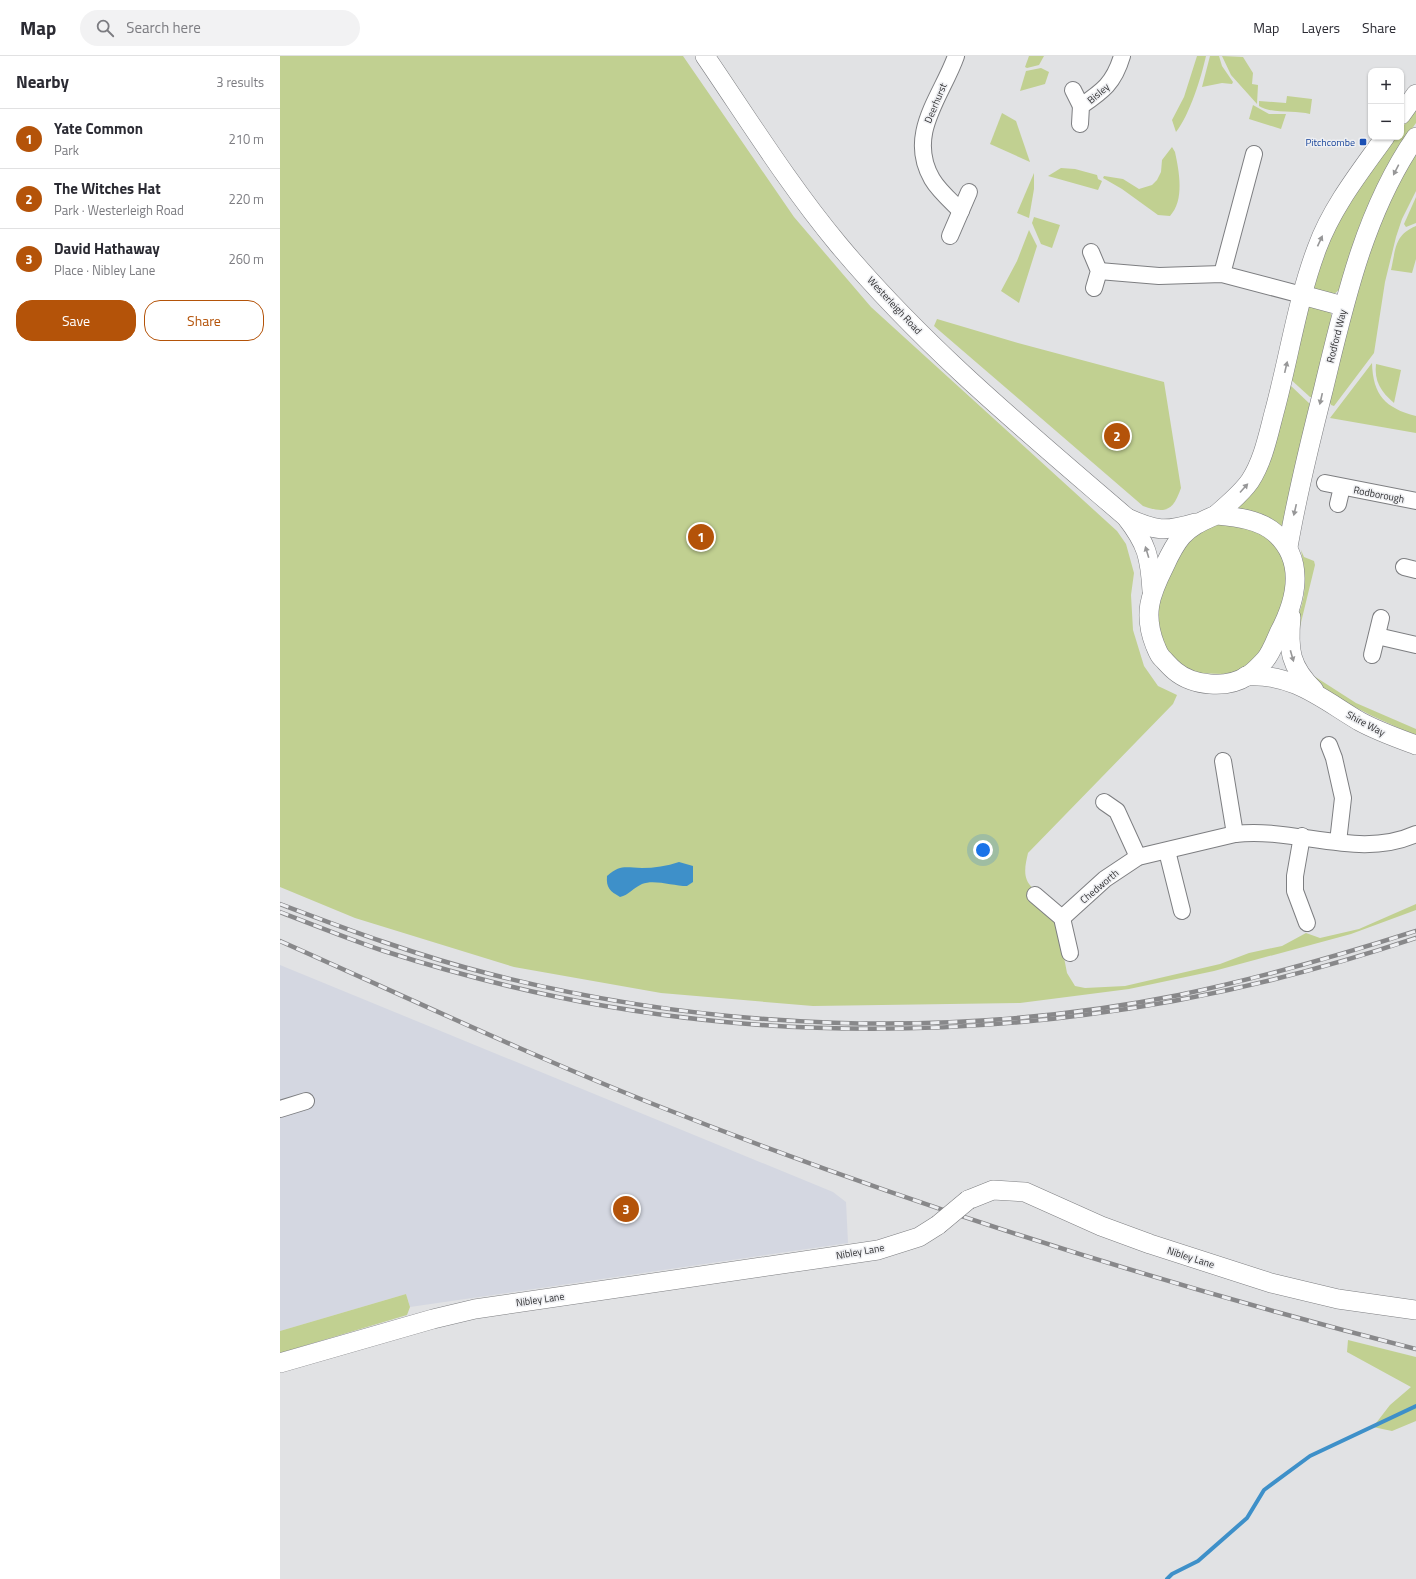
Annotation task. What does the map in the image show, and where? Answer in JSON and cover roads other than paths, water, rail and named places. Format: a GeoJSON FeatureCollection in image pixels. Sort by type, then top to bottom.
{"type":"FeatureCollection","features":[{"type":"Feature","properties":{"kind":"street","name":"Westerleigh Road"},"geometry":{"type":"LineString","coordinates":[[705,56],[802,196],[838,244],[930,342],[999,408],[1126,517],[1140,536],[1148,552],[1152,591]]}},
{"type":"Feature","properties":{"kind":"street","name":"Deerhurst"},"geometry":{"type":"LineString","coordinates":[[956,56],[927,119],[923,147],[927,170],[933,181],[961,211]]}},
{"type":"Feature","properties":{"kind":"street","name":"Bisley"},"geometry":{"type":"LineString","coordinates":[[1081,106],[1105,89],[1113,79],[1122,56]]}},
{"type":"Feature","properties":{"kind":"street","name":"Bisley"},"geometry":{"type":"LineString","coordinates":[[1073,90],[1081,106],[1080,124]]}},
{"type":"Feature","properties":{"kind":"street"},"geometry":{"type":"LineString","coordinates":[[1404,111],[1416,94]]}},
{"type":"Feature","properties":{"kind":"street","name":"Rodford Way"},"geometry":{"type":"LineString","coordinates":[[1288,547],[1344,306],[1358,258],[1371,223],[1406,151],[1416,137]]}},
{"type":"Feature","properties":{"kind":"street"},"geometry":{"type":"LineString","coordinates":[[1216,515],[1250,482],[1258,466],[1283,380],[1302,295],[1317,247],[1328,222],[1349,187],[1383,140]]}},
{"type":"Feature","properties":{"kind":"street"},"geometry":{"type":"LineString","coordinates":[[1222,274],[1254,154]]}},
{"type":"Feature","properties":{"kind":"street"},"geometry":{"type":"LineString","coordinates":[[950,236],[969,192]]}},
{"type":"Feature","properties":{"kind":"street"},"geometry":{"type":"LineString","coordinates":[[1091,252],[1099,271],[1094,288]]}},
{"type":"Feature","properties":{"kind":"street"},"geometry":{"type":"LineString","coordinates":[[1099,271],[1159,276],[1222,274],[1344,306]]}},
{"type":"Feature","properties":{"kind":"street","name":"Rodborough"},"geometry":{"type":"LineString","coordinates":[[1325,483],[1416,501]]}},
{"type":"Feature","properties":{"kind":"street","name":"Rodborough"},"geometry":{"type":"LineString","coordinates":[[1338,504],[1342,487]]}},
{"type":"Feature","properties":{"kind":"street","name":"Westerleigh Road"},"geometry":{"type":"LineString","coordinates":[[1126,517],[1145,526],[1162,530],[1172,530],[1216,515]]}},
{"type":"Feature","properties":{"kind":"street"},"geometry":{"type":"LineString","coordinates":[[1196,523],[1173,547],[1152,591],[1148,616],[1151,633],[1160,656],[1176,672],[1196,682],[1214,684],[1231,682],[1246,676],[1266,660],[1288,615],[1295,594],[1295,576],[1292,556],[1288,547],[1275,533],[1260,524],[1240,518],[1216,515]]}},
{"type":"Feature","properties":{"kind":"street","name":"Shire Way"},"geometry":{"type":"LineString","coordinates":[[1292,603],[1290,650],[1295,666],[1302,678],[1320,695]]}},
{"type":"Feature","properties":{"kind":"street"},"geometry":{"type":"LineString","coordinates":[[1372,655],[1381,618]]}},
{"type":"Feature","properties":{"kind":"street"},"geometry":{"type":"LineString","coordinates":[[1377,636],[1416,645]]}},
{"type":"Feature","properties":{"kind":"street","name":"Shire Way"},"geometry":{"type":"LineString","coordinates":[[1246,676],[1261,675],[1298,684],[1320,695],[1359,721],[1382,733],[1416,745]]}},
{"type":"Feature","properties":{"kind":"street"},"geometry":{"type":"LineString","coordinates":[[1329,745],[1334,758],[1344,798],[1338,842]]}},
{"type":"Feature","properties":{"kind":"street"},"geometry":{"type":"LineString","coordinates":[[1223,761],[1235,834]]}},
{"type":"Feature","properties":{"kind":"street"},"geometry":{"type":"LineString","coordinates":[[1104,802],[1117,811],[1138,857]]}},
{"type":"Feature","properties":{"kind":"street","name":"Chedworth"},"geometry":{"type":"LineString","coordinates":[[1062,918],[1106,879],[1138,857],[1249,832],[1302,836],[1356,845],[1387,844],[1403,840],[1416,834]]}},
{"type":"Feature","properties":{"kind":"street"},"geometry":{"type":"LineString","coordinates":[[1302,836],[1295,876],[1295,891],[1307,923]]}},
{"type":"Feature","properties":{"kind":"street"},"geometry":{"type":"LineString","coordinates":[[1167,851],[1182,911]]}},
{"type":"Feature","properties":{"kind":"street"},"geometry":{"type":"LineString","coordinates":[[1035,895],[1062,918],[1070,953]]}},
{"type":"Feature","properties":{"kind":"street"},"geometry":{"type":"LineString","coordinates":[[280,1109],[306,1101]]}},
{"type":"Feature","properties":{"kind":"street","name":"Nibley Lane"},"geometry":{"type":"LineString","coordinates":[[280,1363],[433,1319],[475,1309],[878,1250],[919,1237],[938,1225],[968,1200],[993,1190],[1025,1192],[1122,1234],[1271,1283],[1338,1299],[1416,1310]]}},
{"type":"Feature","properties":{"kind":"water"},"geometry":{"type":"Polygon","coordinates":[[[679,862],[693,866],[693,882],[687,886],[652,882],[642,884],[626,895],[620,897],[611,891],[608,886],[607,876],[620,868],[656,867],[679,862]]]}},
{"type":"Feature","properties":{"kind":"waterway"},"geometry":{"type":"LineString","coordinates":[[1167,1579],[1172,1574],[1198,1561],[1247,1518],[1264,1490],[1310,1456],[1416,1406]]}},
{"type":"Feature","properties":{"kind":"railway"},"geometry":{"type":"LineString","coordinates":[[280,904],[410,951],[490,974],[574,993],[660,1008],[746,1018],[833,1023],[920,1023],[1007,1019],[1094,1009],[1179,995],[1269,974],[1328,958],[1416,931]]}},
{"type":"Feature","properties":{"kind":"railway"},"geometry":{"type":"LineString","coordinates":[[280,912],[384,951],[466,975],[549,995],[605,1006],[707,1020],[809,1028],[912,1028],[1014,1023],[1116,1011],[1217,992],[1317,968],[1416,938]]}},
{"type":"Feature","properties":{"kind":"railway"},"geometry":{"type":"LineString","coordinates":[[280,941],[512,1045],[606,1085],[746,1140],[840,1174],[935,1207],[1126,1268],[1222,1297],[1416,1349]]}},
{"type":"Feature","properties":{"kind":"place","name":"Pitchcombe"},"geometry":{"type":"Point","coordinates":[1363,142]}},
{"type":"Feature","properties":{"kind":"place","name":"The Witches Hat"},"geometry":{"type":"Point","coordinates":[1117,436]}},
{"type":"Feature","properties":{"kind":"place","name":"Yate Common"},"geometry":{"type":"Point","coordinates":[701,537]}},
{"type":"Feature","properties":{"kind":"place","name":"David Hathaway"},"geometry":{"type":"Point","coordinates":[626,1209]}}]}
